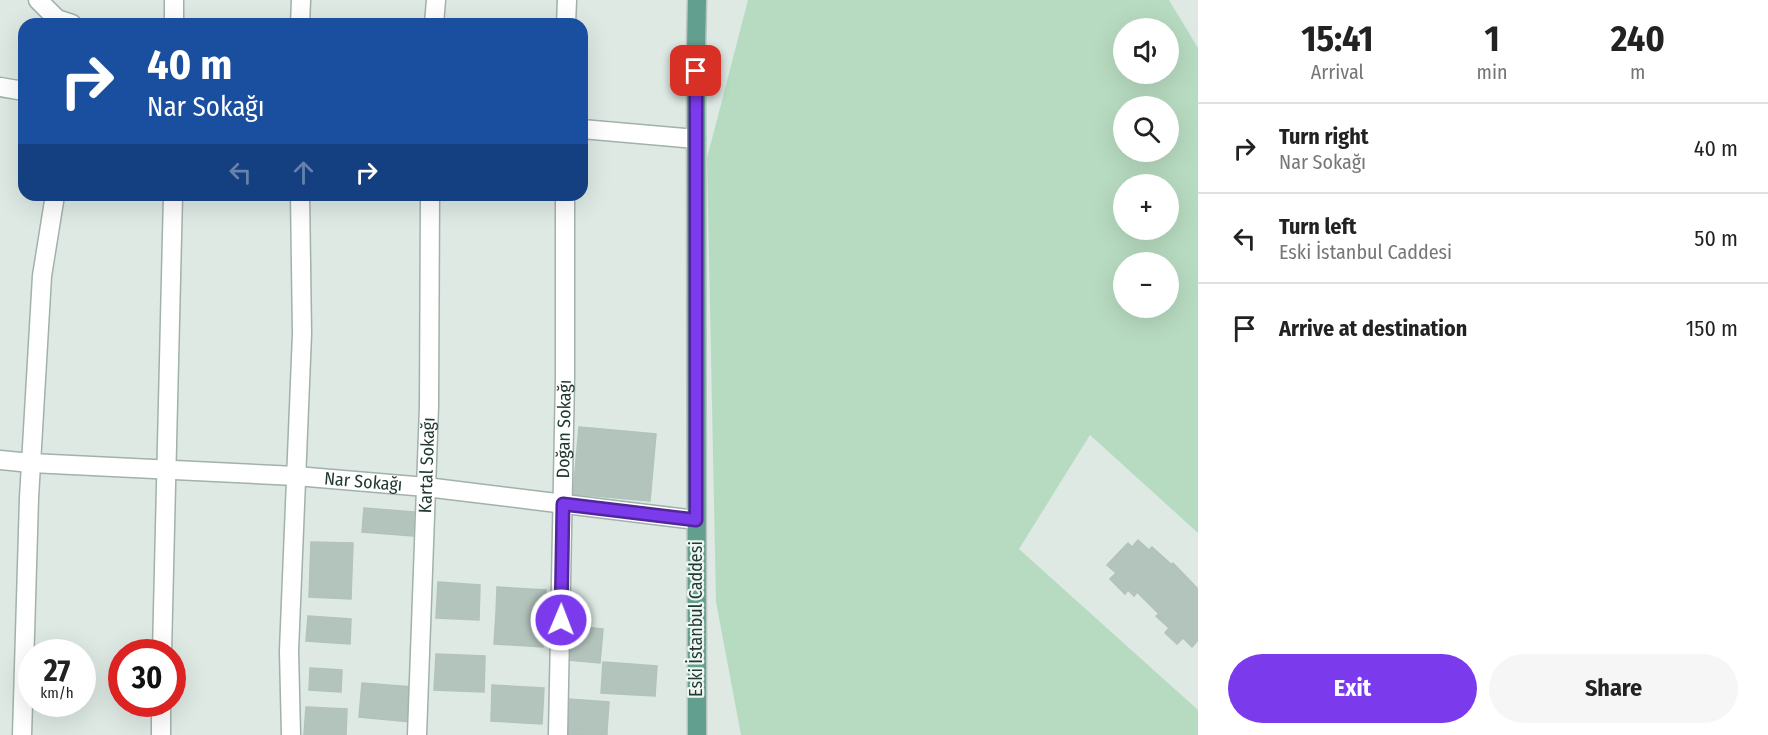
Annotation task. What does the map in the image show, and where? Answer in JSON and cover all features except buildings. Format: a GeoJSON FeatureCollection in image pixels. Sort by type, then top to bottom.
{"type":"FeatureCollection","features":[{"type":"Feature","properties":{"kind":"main road","name":"Eski İstanbul Caddesi"},"geometry":{"type":"LineString","coordinates":[[697,0],[697,735]]}},
{"type":"Feature","properties":{"kind":"street"},"geometry":{"type":"LineString","coordinates":[[38,0],[56,18]]}},
{"type":"Feature","properties":{"kind":"street"},"geometry":{"type":"LineString","coordinates":[[174,0],[174,18]]}},
{"type":"Feature","properties":{"kind":"street"},"geometry":{"type":"LineString","coordinates":[[300,18],[301,0]]}},
{"type":"Feature","properties":{"kind":"street"},"geometry":{"type":"LineString","coordinates":[[434,18],[436,0]]}},
{"type":"Feature","properties":{"kind":"street"},"geometry":{"type":"LineString","coordinates":[[566,18],[567,0]]}},
{"type":"Feature","properties":{"kind":"street"},"geometry":{"type":"LineString","coordinates":[[0,87],[18,90]]}},
{"type":"Feature","properties":{"kind":"street"},"geometry":{"type":"LineString","coordinates":[[588,130],[696,139]]}},
{"type":"Feature","properties":{"kind":"street"},"geometry":{"type":"LineString","coordinates":[[22,735],[31,463],[42,276],[54,201]]}},
{"type":"Feature","properties":{"kind":"street"},"geometry":{"type":"LineString","coordinates":[[162,639],[173,201]]}},
{"type":"Feature","properties":{"kind":"street"},"geometry":{"type":"LineString","coordinates":[[291,735],[289,651],[303,334],[300,201]]}},
{"type":"Feature","properties":{"kind":"street","name":"Kartal Sokağı"},"geometry":{"type":"LineString","coordinates":[[417,735],[429,406],[430,201]]}},
{"type":"Feature","properties":{"kind":"street","name":"Doğan Sokağı"},"geometry":{"type":"LineString","coordinates":[[558,735],[565,377],[565,201]]}},
{"type":"Feature","properties":{"kind":"street","name":"Nar Sokağı"},"geometry":{"type":"LineString","coordinates":[[0,459],[31,463],[296,476],[426,487],[696,520]]}},
{"type":"Feature","properties":{"kind":"street"},"geometry":{"type":"LineString","coordinates":[[161,717],[161,735]]}},
{"type":"Feature","properties":{"kind":"green space"},"geometry":{"type":"Polygon","coordinates":[[[748,0],[1169,0],[1198,48],[1198,533],[1090,435],[1019,549],[1198,710],[1198,735],[741,735],[716,602],[707,158],[748,0]]]}},
{"type":"Feature","properties":{"kind":"route"},"geometry":{"type":"LineString","coordinates":[[561,620],[563,504],[696,520],[696,71]]}}]}
